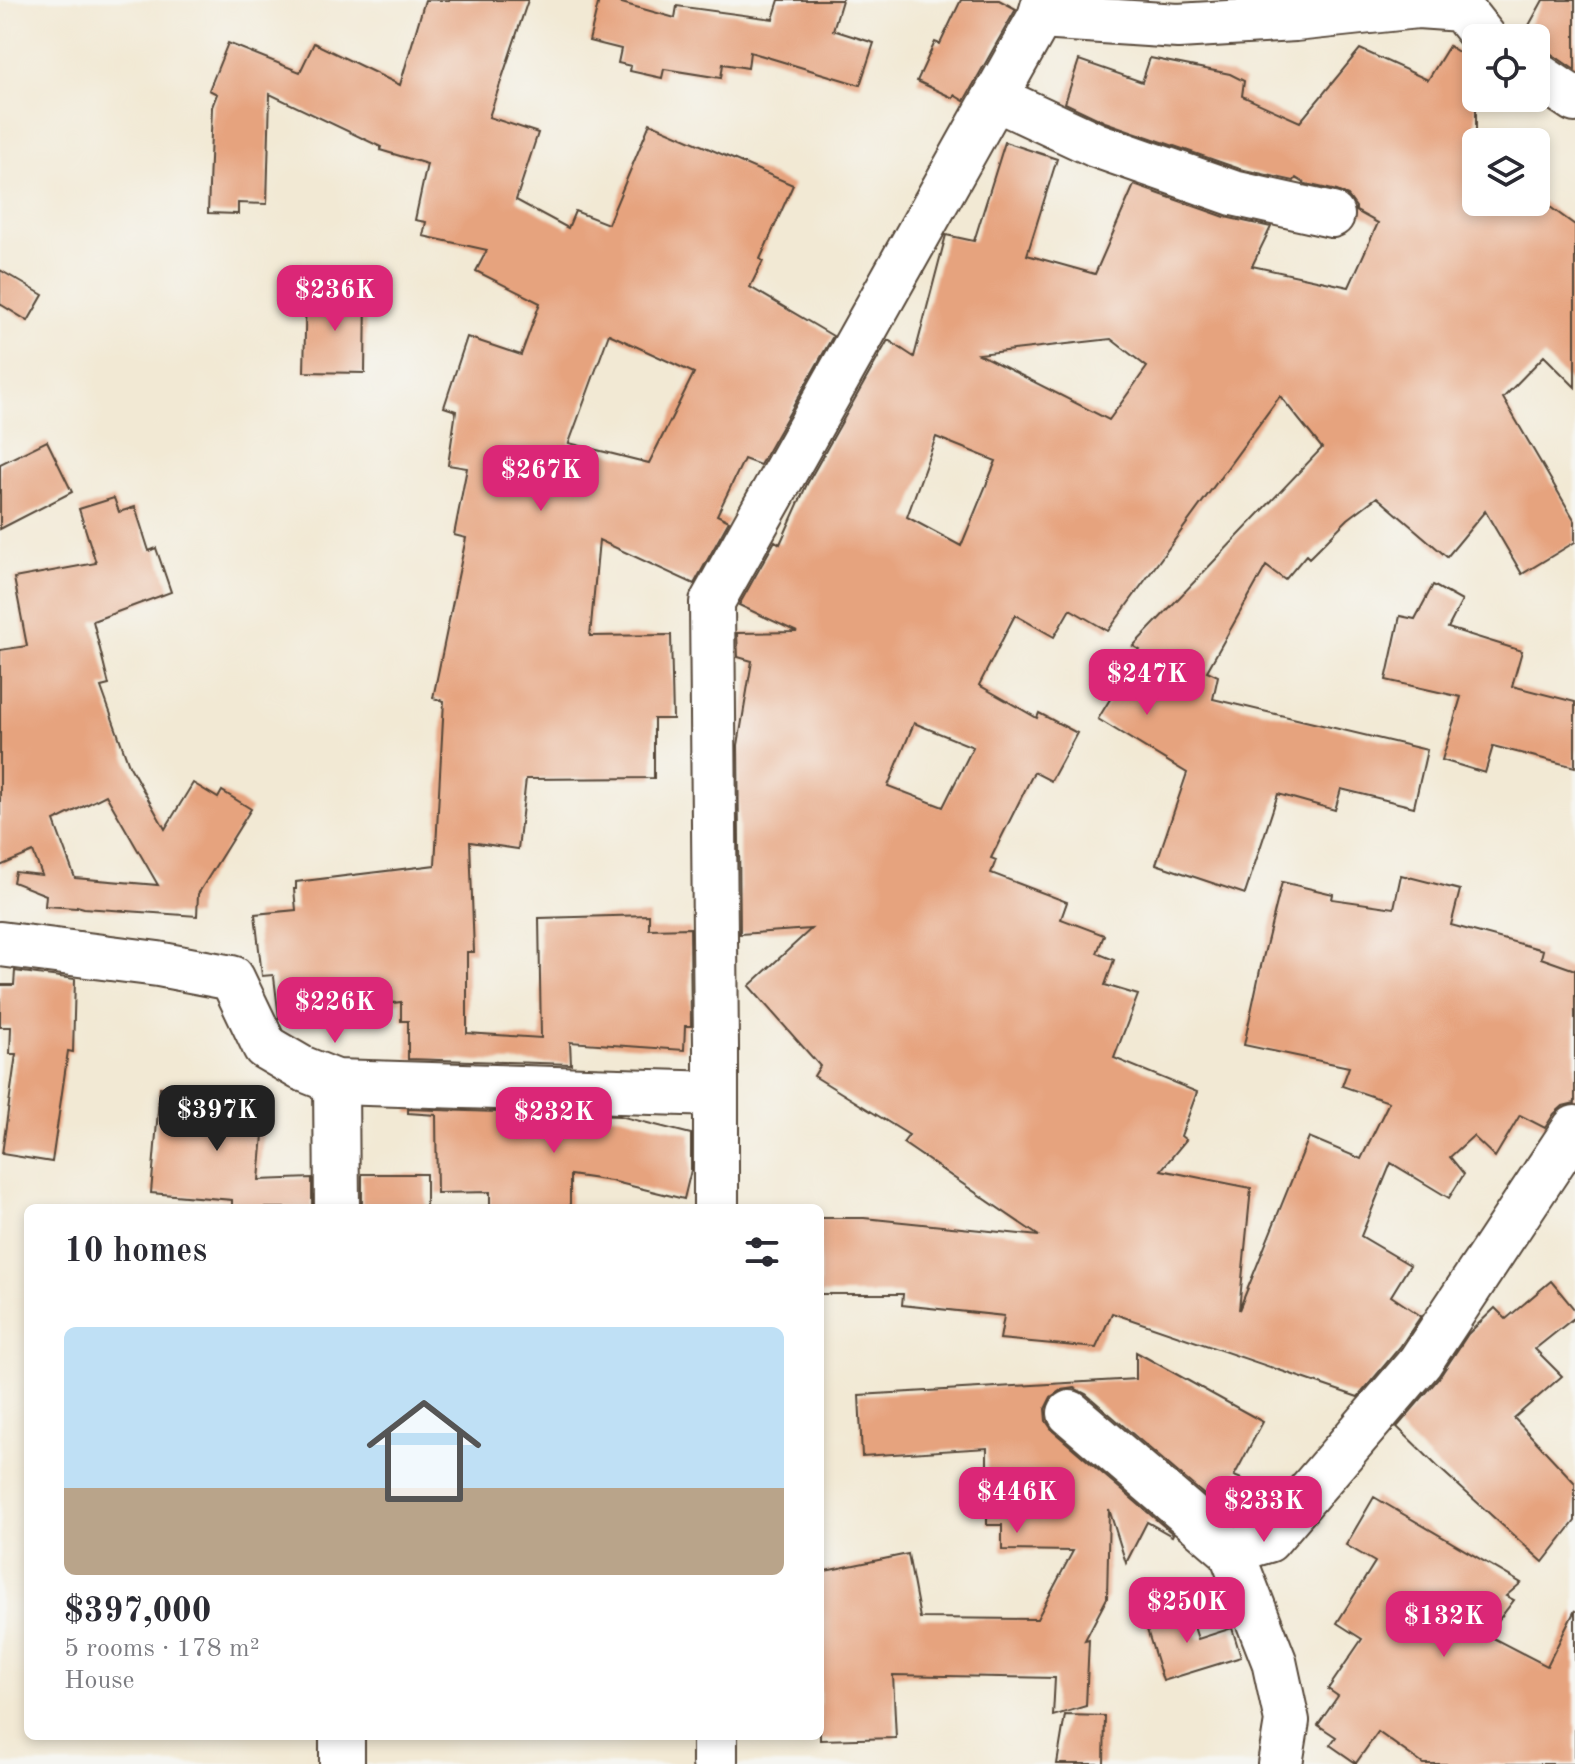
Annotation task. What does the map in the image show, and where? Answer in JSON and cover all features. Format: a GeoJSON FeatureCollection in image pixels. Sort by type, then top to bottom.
{"type":"FeatureCollection","features":[{"type":"Feature","properties":{"kind":"street"},"geometry":{"type":"LineString","coordinates":[[716,1204],[712,602],[1043,8],[1178,26],[1295,19],[1418,6],[1461,9],[1473,24]]}},
{"type":"Feature","properties":{"kind":"street"},"geometry":{"type":"LineString","coordinates":[[1550,83],[1575,100]]}},
{"type":"Feature","properties":{"kind":"street"},"geometry":{"type":"LineString","coordinates":[[995,98],[1096,145],[1233,193],[1332,215]]}},
{"type":"Feature","properties":{"kind":"street"},"geometry":{"type":"LineString","coordinates":[[0,944],[158,964],[232,978],[265,1047],[301,1068],[336,1082],[716,1094]]}},
{"type":"Feature","properties":{"kind":"street"},"geometry":{"type":"LineString","coordinates":[[336,1082],[337,1204]]}},
{"type":"Feature","properties":{"kind":"street"},"geometry":{"type":"LineString","coordinates":[[1231,1551],[1268,1540],[1420,1362],[1575,1128]]}},
{"type":"Feature","properties":{"kind":"street"},"geometry":{"type":"LineString","coordinates":[[1070,1413],[1231,1551],[1274,1661],[1287,1721],[1280,1764]]}},
{"type":"Feature","properties":{"kind":"street"},"geometry":{"type":"LineString","coordinates":[[342,1740],[342,1764]]}},
{"type":"Feature","properties":{"kind":"street"},"geometry":{"type":"LineString","coordinates":[[715,1740],[715,1764]]}},
{"type":"Feature","properties":{"kind":"building"},"geometry":{"type":"Polygon","coordinates":[[[425,0],[528,0],[489,117],[538,133],[516,200],[568,228],[575,211],[608,224],[650,123],[793,185],[750,287],[833,336],[760,465],[744,459],[717,515],[729,521],[694,584],[599,540],[590,636],[671,635],[673,719],[654,719],[654,778],[526,779],[518,849],[470,842],[474,952],[467,952],[467,1033],[541,1038],[539,918],[649,915],[649,929],[690,928],[691,1026],[685,1026],[684,1050],[570,1042],[571,1064],[408,1059],[408,1021],[401,1021],[401,1002],[279,1018],[274,977],[262,976],[255,914],[296,910],[296,882],[435,865],[444,701],[433,698],[466,538],[454,535],[467,468],[448,465],[456,411],[444,407],[467,337],[521,355],[540,303],[476,271],[487,250],[423,236],[426,222],[415,220],[427,164],[380,150],[381,147],[270,94],[267,204],[238,203],[238,214],[208,213],[212,107],[217,94],[209,90],[228,43],[300,72],[314,43],[400,85],[425,0]],[[609,334],[569,443],[649,463],[694,373],[609,334]]]}},
{"type":"Feature","properties":{"kind":"building"},"geometry":{"type":"Polygon","coordinates":[[[599,0],[611,0],[675,18],[677,6],[773,19],[779,0],[842,0],[833,30],[874,43],[860,85],[750,52],[748,68],[723,64],[721,78],[664,69],[662,78],[630,71],[631,66],[618,63],[621,49],[589,41],[599,0]]]}},
{"type":"Feature","properties":{"kind":"building"},"geometry":{"type":"Polygon","coordinates":[[[961,0],[999,0],[1016,9],[964,101],[917,81],[935,42],[940,44],[961,0]]]}},
{"type":"Feature","properties":{"kind":"building"},"geometry":{"type":"Polygon","coordinates":[[[1543,0],[1575,0],[1575,70],[1550,53],[1550,24],[1530,24],[1543,0]]]}},
{"type":"Feature","properties":{"kind":"building"},"geometry":{"type":"Polygon","coordinates":[[[1449,46],[1462,54],[1462,112],[1476,112],[1476,128],[1462,128],[1462,216],[1550,216],[1550,207],[1575,225],[1575,387],[1544,356],[1503,398],[1575,521],[1575,542],[1522,574],[1485,511],[1447,557],[1377,497],[1348,519],[1309,558],[1306,555],[1285,580],[1266,566],[1207,671],[1218,676],[1213,699],[1427,750],[1414,807],[1341,789],[1335,810],[1278,794],[1245,894],[1156,864],[1187,773],[1098,719],[1140,650],[1133,646],[1322,448],[1280,396],[1108,631],[1070,609],[1054,637],[1015,615],[979,685],[1037,718],[1039,713],[1077,733],[1051,781],[1034,772],[991,858],[996,860],[991,873],[1067,902],[1061,919],[1104,935],[1097,953],[1114,960],[1105,985],[1138,995],[1114,1058],[1197,1092],[1181,1136],[1186,1140],[1161,1170],[1251,1188],[1239,1310],[1309,1137],[1361,1159],[1389,1102],[1342,1086],[1349,1067],[1244,1045],[1282,882],[1333,894],[1332,899],[1394,908],[1401,875],[1460,890],[1451,925],[1543,950],[1541,958],[1575,970],[1575,1103],[1563,1106],[1545,1128],[1520,1115],[1495,1157],[1473,1136],[1450,1157],[1464,1174],[1449,1198],[1391,1163],[1361,1236],[1410,1265],[1391,1296],[1421,1316],[1400,1347],[1358,1397],[1112,1313],[1096,1348],[1000,1339],[1004,1316],[902,1305],[903,1294],[824,1294],[824,1218],[864,1218],[1039,1236],[903,1143],[909,1135],[814,1076],[820,1066],[749,986],[811,929],[740,934],[738,745],[752,661],[738,657],[737,633],[797,632],[739,605],[775,541],[780,544],[807,484],[888,340],[914,357],[946,235],[974,241],[1005,142],[1057,159],[1027,255],[1095,274],[1134,185],[1225,217],[1271,227],[1252,266],[1349,287],[1378,223],[1356,211],[1348,196],[1296,178],[1294,181],[1240,169],[1105,122],[1065,103],[1079,60],[1142,82],[1150,58],[1230,74],[1244,81],[1242,96],[1300,122],[1360,49],[1428,80],[1449,46]],[[1111,339],[979,354],[1109,420],[1147,367],[1111,339]],[[936,437],[907,517],[961,546],[996,461],[936,437]],[[914,723],[888,786],[943,807],[973,747],[914,723]]]}},
{"type":"Feature","properties":{"kind":"building"},"geometry":{"type":"Polygon","coordinates":[[[0,270],[43,295],[28,321],[0,304],[0,270]]]}},
{"type":"Feature","properties":{"kind":"building"},"geometry":{"type":"Polygon","coordinates":[[[306,293],[366,294],[365,373],[304,372],[306,293]]]}},
{"type":"Feature","properties":{"kind":"building"},"geometry":{"type":"Polygon","coordinates":[[[47,441],[72,492],[0,529],[0,464],[47,441]]]}},
{"type":"Feature","properties":{"kind":"building"},"geometry":{"type":"Polygon","coordinates":[[[114,498],[119,512],[135,507],[149,551],[156,548],[171,592],[93,621],[109,685],[101,687],[129,765],[165,829],[193,783],[218,798],[222,791],[251,809],[198,894],[197,916],[45,906],[46,895],[13,882],[15,872],[42,875],[33,852],[0,866],[0,650],[27,646],[14,578],[96,563],[79,509],[114,498]],[[106,795],[54,821],[75,878],[158,885],[106,795]]]}},
{"type":"Feature","properties":{"kind":"building"},"geometry":{"type":"Polygon","coordinates":[[[1433,585],[1462,601],[1448,628],[1522,651],[1512,686],[1575,702],[1575,767],[1493,746],[1485,773],[1442,760],[1461,697],[1386,680],[1400,616],[1415,619],[1433,585]]]}},
{"type":"Feature","properties":{"kind":"building"},"geometry":{"type":"Polygon","coordinates":[[[15,971],[75,979],[73,1052],[68,1051],[52,1162],[2,1154],[16,1054],[10,1054],[11,1027],[0,1027],[0,985],[14,985],[15,971]]]}},
{"type":"Feature","properties":{"kind":"building"},"geometry":{"type":"Polygon","coordinates":[[[160,1087],[242,1094],[240,1110],[265,1112],[259,1180],[312,1178],[312,1204],[232,1204],[232,1200],[151,1193],[160,1087]]]}},
{"type":"Feature","properties":{"kind":"building"},"geometry":{"type":"Polygon","coordinates":[[[408,1109],[620,1116],[691,1134],[691,1170],[684,1199],[611,1181],[570,1175],[570,1204],[490,1204],[490,1192],[437,1193],[436,1115],[408,1113],[408,1109]]]}},
{"type":"Feature","properties":{"kind":"building"},"geometry":{"type":"Polygon","coordinates":[[[362,1174],[426,1174],[426,1204],[362,1204],[362,1174]]]}},
{"type":"Feature","properties":{"kind":"building"},"geometry":{"type":"Polygon","coordinates":[[[1551,1281],[1575,1310],[1575,1317],[1535,1349],[1562,1376],[1514,1418],[1575,1483],[1575,1521],[1543,1562],[1397,1427],[1439,1378],[1468,1334],[1495,1308],[1506,1319],[1551,1281]]]}},
{"type":"Feature","properties":{"kind":"building"},"geometry":{"type":"Polygon","coordinates":[[[1136,1352],[1263,1422],[1234,1476],[1276,1493],[1254,1518],[1243,1517],[1237,1523],[1086,1394],[1074,1388],[1061,1390],[1051,1397],[1045,1409],[1046,1421],[1053,1431],[1173,1534],[1147,1522],[1126,1563],[1109,1509],[1107,1598],[1085,1640],[1089,1639],[1086,1706],[1053,1716],[1055,1678],[893,1675],[896,1738],[824,1740],[824,1571],[908,1554],[920,1618],[1037,1619],[1073,1551],[1002,1550],[1002,1525],[987,1525],[987,1448],[862,1456],[859,1395],[1136,1379],[1136,1352]]]}},
{"type":"Feature","properties":{"kind":"building"},"geometry":{"type":"Polygon","coordinates":[[[1374,1497],[1521,1583],[1506,1596],[1514,1600],[1487,1635],[1547,1666],[1575,1610],[1575,1764],[1423,1764],[1378,1732],[1356,1763],[1330,1745],[1336,1737],[1318,1725],[1338,1696],[1328,1689],[1362,1639],[1337,1623],[1375,1562],[1346,1545],[1374,1497]]]}},
{"type":"Feature","properties":{"kind":"building"},"geometry":{"type":"Polygon","coordinates":[[[1187,1605],[1198,1639],[1232,1628],[1241,1657],[1163,1681],[1144,1620],[1187,1605]]]}},
{"type":"Feature","properties":{"kind":"building"},"geometry":{"type":"Polygon","coordinates":[[[1065,1715],[1105,1716],[1104,1764],[1057,1764],[1065,1715]]]}}]}
